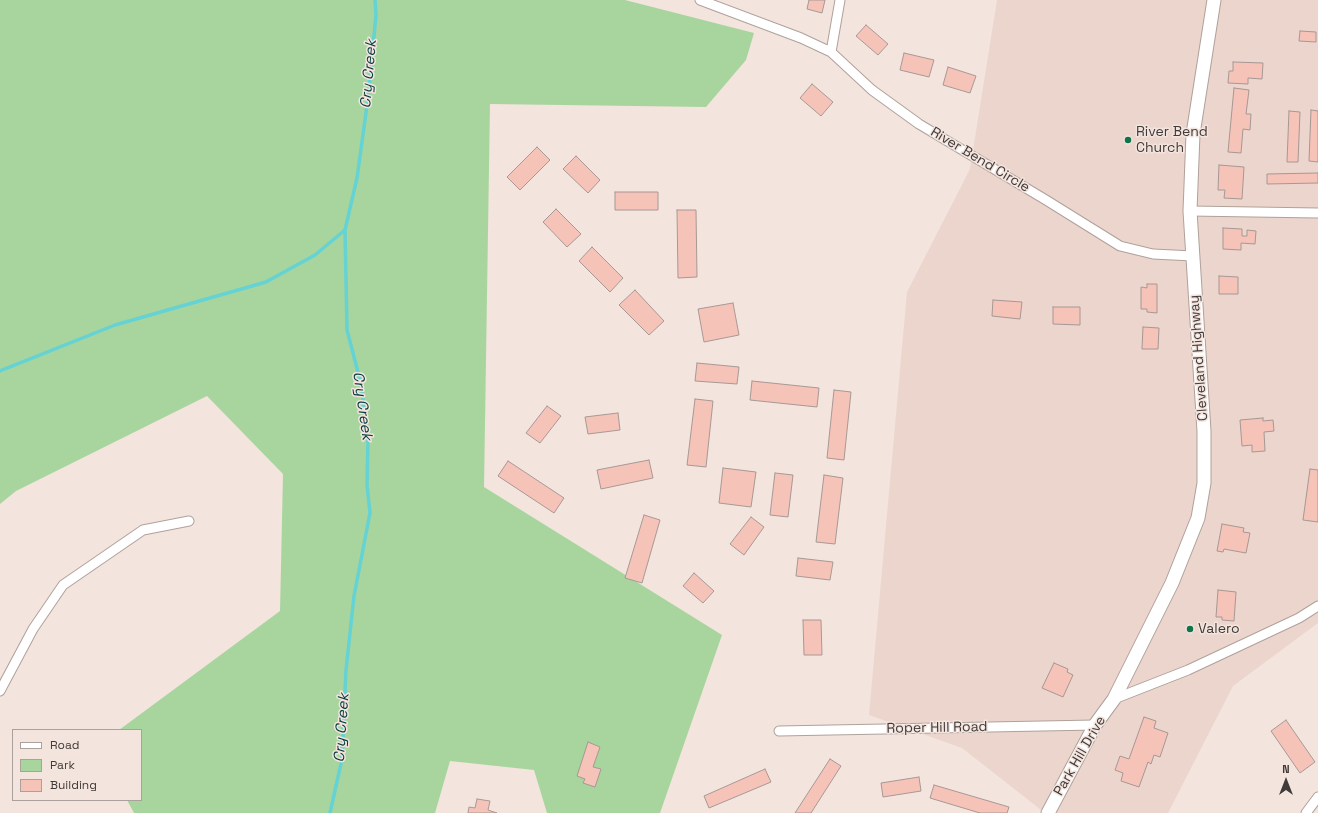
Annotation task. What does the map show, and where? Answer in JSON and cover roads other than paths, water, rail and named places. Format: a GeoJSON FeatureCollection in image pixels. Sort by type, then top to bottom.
{"type":"FeatureCollection","features":[{"type":"Feature","properties":{"kind":"main road","name":"Cleveland Highway"},"geometry":{"type":"LineString","coordinates":[[1114,699],[1172,583],[1198,518],[1204,483],[1204,431],[1190,211],[1193,134],[1214,0]]}},
{"type":"Feature","properties":{"kind":"main road","name":"Park Hill Drive"},"geometry":{"type":"LineString","coordinates":[[1048,813],[1095,725],[1114,699]]}},
{"type":"Feature","properties":{"kind":"street","name":"River Bend Circle"},"geometry":{"type":"LineString","coordinates":[[700,0],[801,38],[831,52],[872,90],[919,124],[1120,246],[1153,254],[1193,256]]}},
{"type":"Feature","properties":{"kind":"street"},"geometry":{"type":"LineString","coordinates":[[831,52],[840,0]]}},
{"type":"Feature","properties":{"kind":"street"},"geometry":{"type":"LineString","coordinates":[[1190,211],[1318,213]]}},
{"type":"Feature","properties":{"kind":"street"},"geometry":{"type":"LineString","coordinates":[[0,691],[33,629],[63,585],[143,530],[189,521]]}},
{"type":"Feature","properties":{"kind":"street"},"geometry":{"type":"LineString","coordinates":[[1114,699],[1188,670],[1299,618],[1318,606]]}},
{"type":"Feature","properties":{"kind":"street","name":"Roper Hill Road"},"geometry":{"type":"LineString","coordinates":[[779,731],[1095,725]]}},
{"type":"Feature","properties":{"kind":"street"},"geometry":{"type":"LineString","coordinates":[[1306,813],[1318,797]]}},
{"type":"Feature","properties":{"kind":"waterway","name":"Cry Creek"},"geometry":{"type":"LineString","coordinates":[[330,813],[342,759],[346,670],[354,596],[370,513],[367,485],[368,440],[361,384],[347,330],[345,230],[357,178],[368,98],[376,15],[375,0]]}},
{"type":"Feature","properties":{"kind":"waterway"},"geometry":{"type":"LineString","coordinates":[[0,371],[115,325],[266,282],[315,255],[345,230]]}},
{"type":"Feature","properties":{"kind":"place","name":"River Bend Church"},"geometry":{"type":"Point","coordinates":[1128,140]}},
{"type":"Feature","properties":{"kind":"place","name":"Valero"},"geometry":{"type":"Point","coordinates":[1190,629]}}]}
